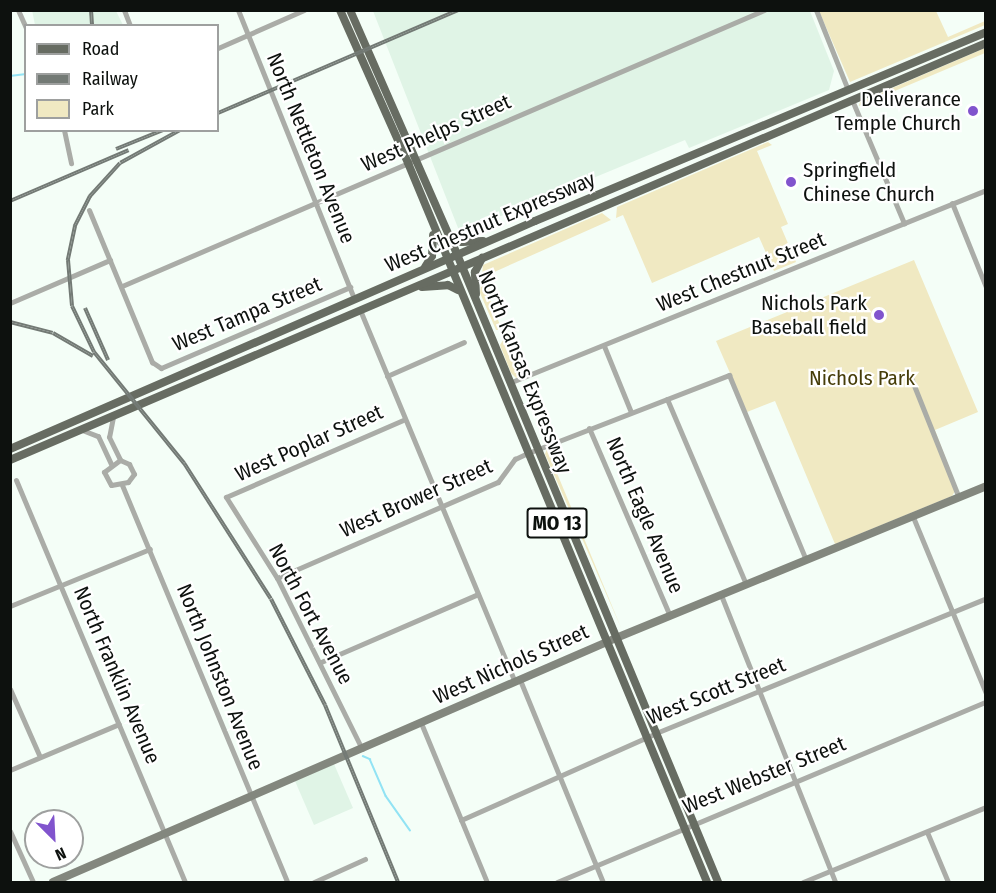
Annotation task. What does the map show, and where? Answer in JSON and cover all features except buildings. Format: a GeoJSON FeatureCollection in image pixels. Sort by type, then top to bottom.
{"type":"FeatureCollection","features":[{"type":"Feature","properties":{"kind":"main road","name":"North Kansas Expressway"},"geometry":{"type":"LineString","coordinates":[[340,10],[408,163],[458,290],[616,638],[651,735],[688,824],[707,882]]}},
{"type":"Feature","properties":{"kind":"main road","name":"North Kansas Expressway"},"geometry":{"type":"LineString","coordinates":[[350,10],[462,266],[607,642],[651,735]]}},
{"type":"Feature","properties":{"kind":"main road","name":"West Chestnut Expressway"},"geometry":{"type":"LineString","coordinates":[[10,449],[489,241],[986,32]]}},
{"type":"Feature","properties":{"kind":"main road","name":"West Chestnut Expressway"},"geometry":{"type":"LineString","coordinates":[[10,460],[986,43]]}},
{"type":"Feature","properties":{"kind":"main road"},"geometry":{"type":"LineString","coordinates":[[419,271],[432,256],[430,220]]}},
{"type":"Feature","properties":{"kind":"main road"},"geometry":{"type":"LineString","coordinates":[[449,235],[462,242],[489,241]]}},
{"type":"Feature","properties":{"kind":"main road"},"geometry":{"type":"LineString","coordinates":[[477,303],[475,272],[484,257]]}},
{"type":"Feature","properties":{"kind":"main road"},"geometry":{"type":"LineString","coordinates":[[410,289],[442,285],[458,290]]}},
{"type":"Feature","properties":{"kind":"main road","name":"North Kansas Expressway"},"geometry":{"type":"LineString","coordinates":[[688,824],[718,882]]}},
{"type":"Feature","properties":{"kind":"street"},"geometry":{"type":"LineString","coordinates":[[18,10],[24,24]]}},
{"type":"Feature","properties":{"kind":"street","name":"North Nettleton Avenue"},"geometry":{"type":"LineString","coordinates":[[238,10],[354,299]]}},
{"type":"Feature","properties":{"kind":"street"},"geometry":{"type":"LineString","coordinates":[[219,48],[304,10]]}},
{"type":"Feature","properties":{"kind":"street","name":"West Phelps Street"},"geometry":{"type":"LineString","coordinates":[[122,286],[764,10]]}},
{"type":"Feature","properties":{"kind":"street"},"geometry":{"type":"LineString","coordinates":[[816,10],[848,90]]}},
{"type":"Feature","properties":{"kind":"street"},"geometry":{"type":"LineString","coordinates":[[852,100],[904,223]]}},
{"type":"Feature","properties":{"kind":"street"},"geometry":{"type":"LineString","coordinates":[[64,132],[71,163]]}},
{"type":"Feature","properties":{"kind":"street","name":"West Chestnut Street"},"geometry":{"type":"LineString","coordinates":[[509,383],[986,190]]}},
{"type":"Feature","properties":{"kind":"street"},"geometry":{"type":"LineString","coordinates":[[952,203],[986,287]]}},
{"type":"Feature","properties":{"kind":"street"},"geometry":{"type":"LineString","coordinates":[[89,210],[122,286]]}},
{"type":"Feature","properties":{"kind":"street"},"geometry":{"type":"LineString","coordinates":[[10,303],[110,260]]}},
{"type":"Feature","properties":{"kind":"street","name":"West Tampa Street"},"geometry":{"type":"LineString","coordinates":[[122,286],[157,366],[165,368],[350,287]]}},
{"type":"Feature","properties":{"kind":"street"},"geometry":{"type":"LineString","coordinates":[[360,310],[478,594],[518,681],[603,882]]}},
{"type":"Feature","properties":{"kind":"street"},"geometry":{"type":"LineString","coordinates":[[387,376],[464,342]]}},
{"type":"Feature","properties":{"kind":"street"},"geometry":{"type":"LineString","coordinates":[[604,346],[631,412]]}},
{"type":"Feature","properties":{"kind":"street","name":"West Brower Street"},"geometry":{"type":"LineString","coordinates":[[277,578],[501,481],[513,462],[532,451],[729,375],[806,560]]}},
{"type":"Feature","properties":{"kind":"street"},"geometry":{"type":"LineString","coordinates":[[911,378],[959,498]]}},
{"type":"Feature","properties":{"kind":"street"},"geometry":{"type":"LineString","coordinates":[[667,399],[746,584]]}},
{"type":"Feature","properties":{"kind":"street"},"geometry":{"type":"LineString","coordinates":[[113,416],[108,431],[120,460],[129,464],[134,474],[122,485]]}},
{"type":"Feature","properties":{"kind":"street","name":"West Poplar Street"},"geometry":{"type":"LineString","coordinates":[[226,497],[405,419]]}},
{"type":"Feature","properties":{"kind":"street","name":"North Eagle Avenue"},"geometry":{"type":"LineString","coordinates":[[589,428],[670,616]]}},
{"type":"Feature","properties":{"kind":"street","name":"North Johnston Avenue"},"geometry":{"type":"LineString","coordinates":[[80,430],[98,436],[111,464],[104,472],[107,482],[122,485],[287,882]]}},
{"type":"Feature","properties":{"kind":"street"},"geometry":{"type":"LineString","coordinates":[[111,464],[120,460]]}},
{"type":"Feature","properties":{"kind":"street","name":"North Franklin Avenue"},"geometry":{"type":"LineString","coordinates":[[16,480],[186,882]]}},
{"type":"Feature","properties":{"kind":"street","name":"West Nichols Street"},"geometry":{"type":"LineString","coordinates":[[53,882],[616,638],[986,486]]}},
{"type":"Feature","properties":{"kind":"street","name":"North Fort Avenue"},"geometry":{"type":"LineString","coordinates":[[226,497],[277,578],[321,662],[362,749]]}},
{"type":"Feature","properties":{"kind":"street"},"geometry":{"type":"LineString","coordinates":[[913,516],[986,693]]}},
{"type":"Feature","properties":{"kind":"street"},"geometry":{"type":"LineString","coordinates":[[10,606],[150,549]]}},
{"type":"Feature","properties":{"kind":"street"},"geometry":{"type":"LineString","coordinates":[[321,662],[478,594]]}},
{"type":"Feature","properties":{"kind":"street"},"geometry":{"type":"LineString","coordinates":[[721,595],[835,882]]}},
{"type":"Feature","properties":{"kind":"street","name":"West Scott Street"},"geometry":{"type":"LineString","coordinates":[[461,820],[651,735],[986,598]]}},
{"type":"Feature","properties":{"kind":"street"},"geometry":{"type":"LineString","coordinates":[[10,689],[40,758]]}},
{"type":"Feature","properties":{"kind":"street","name":"West Webster Street"},"geometry":{"type":"LineString","coordinates":[[557,882],[688,824],[986,702]]}},
{"type":"Feature","properties":{"kind":"street"},"geometry":{"type":"LineString","coordinates":[[421,723],[487,882]]}},
{"type":"Feature","properties":{"kind":"street"},"geometry":{"type":"LineString","coordinates":[[10,770],[120,724]]}},
{"type":"Feature","properties":{"kind":"street"},"geometry":{"type":"LineString","coordinates":[[803,882],[986,807]]}},
{"type":"Feature","properties":{"kind":"street"},"geometry":{"type":"LineString","coordinates":[[10,831],[33,882]]}},
{"type":"Feature","properties":{"kind":"street"},"geometry":{"type":"LineString","coordinates":[[927,832],[948,882]]}},
{"type":"Feature","properties":{"kind":"street"},"geometry":{"type":"LineString","coordinates":[[314,882],[365,859]]}},
{"type":"Feature","properties":{"kind":"shaded area"},"geometry":{"type":"Polygon","coordinates":[[[32,10],[116,11],[122,24],[35,24],[32,10]]]}},
{"type":"Feature","properties":{"kind":"shaded area"},"geometry":{"type":"Polygon","coordinates":[[[373,11],[810,11],[834,71],[829,90],[689,148],[685,140],[460,233],[373,11]]]}},
{"type":"Feature","properties":{"kind":"shaded area"},"geometry":{"type":"Polygon","coordinates":[[[334,764],[353,808],[314,825],[295,781],[334,764]]]}},
{"type":"Feature","properties":{"kind":"green space"},"geometry":{"type":"Polygon","coordinates":[[[819,11],[936,11],[948,37],[985,21],[985,25],[850,82],[819,11]]]}},
{"type":"Feature","properties":{"kind":"green space"},"geometry":{"type":"Polygon","coordinates":[[[985,48],[985,53],[859,106],[860,102],[985,48]]]}},
{"type":"Feature","properties":{"kind":"green space"},"geometry":{"type":"Polygon","coordinates":[[[768,142],[772,145],[757,151],[788,224],[781,227],[796,262],[774,271],[759,237],[652,283],[623,215],[616,218],[617,207],[768,142]]]}},
{"type":"Feature","properties":{"kind":"green space"},"geometry":{"type":"Polygon","coordinates":[[[602,213],[611,220],[492,273],[489,297],[502,330],[496,330],[480,293],[483,265],[602,213]]]}},
{"type":"Feature","properties":{"kind":"green space","name":"Nichols Park"},"geometry":{"type":"Polygon","coordinates":[[[914,260],[978,412],[935,430],[957,488],[952,496],[835,544],[775,401],[747,412],[716,341],[914,260]]]}},
{"type":"Feature","properties":{"kind":"green space"},"geometry":{"type":"Polygon","coordinates":[[[505,337],[507,342],[513,340],[528,374],[516,378],[511,373],[500,345],[505,337]]]}},
{"type":"Feature","properties":{"kind":"green space"},"geometry":{"type":"Polygon","coordinates":[[[547,449],[622,630],[545,454],[547,449]]]}},
{"type":"Feature","properties":{"kind":"waterway"},"geometry":{"type":"LineString","coordinates":[[10,76],[24,74]]}},
{"type":"Feature","properties":{"kind":"waterway"},"geometry":{"type":"LineString","coordinates":[[363,756],[370,759],[386,796],[410,830]]}},
{"type":"Feature","properties":{"kind":"railway"},"geometry":{"type":"LineString","coordinates":[[91,10],[92,24]]}},
{"type":"Feature","properties":{"kind":"railway"},"geometry":{"type":"LineString","coordinates":[[219,113],[458,10]]}},
{"type":"Feature","properties":{"kind":"railway"},"geometry":{"type":"LineString","coordinates":[[116,149],[158,132]]}},
{"type":"Feature","properties":{"kind":"railway"},"geometry":{"type":"LineString","coordinates":[[176,132],[120,163],[90,196],[75,226],[68,260],[72,306],[94,352],[184,463],[271,599],[325,705],[398,882]]}},
{"type":"Feature","properties":{"kind":"railway"},"geometry":{"type":"LineString","coordinates":[[10,201],[129,150]]}},
{"type":"Feature","properties":{"kind":"railway"},"geometry":{"type":"LineString","coordinates":[[85,308],[108,360]]}},
{"type":"Feature","properties":{"kind":"railway"},"geometry":{"type":"LineString","coordinates":[[10,322],[53,333],[93,356]]}},
{"type":"Feature","properties":{"kind":"place","name":"Deliverance Temple Church"},"geometry":{"type":"Point","coordinates":[973,111]}},
{"type":"Feature","properties":{"kind":"place","name":"Springfield Chinese Church"},"geometry":{"type":"Point","coordinates":[791,182]}},
{"type":"Feature","properties":{"kind":"place","name":"Nichols Park Baseball field"},"geometry":{"type":"Point","coordinates":[879,315]}}]}
